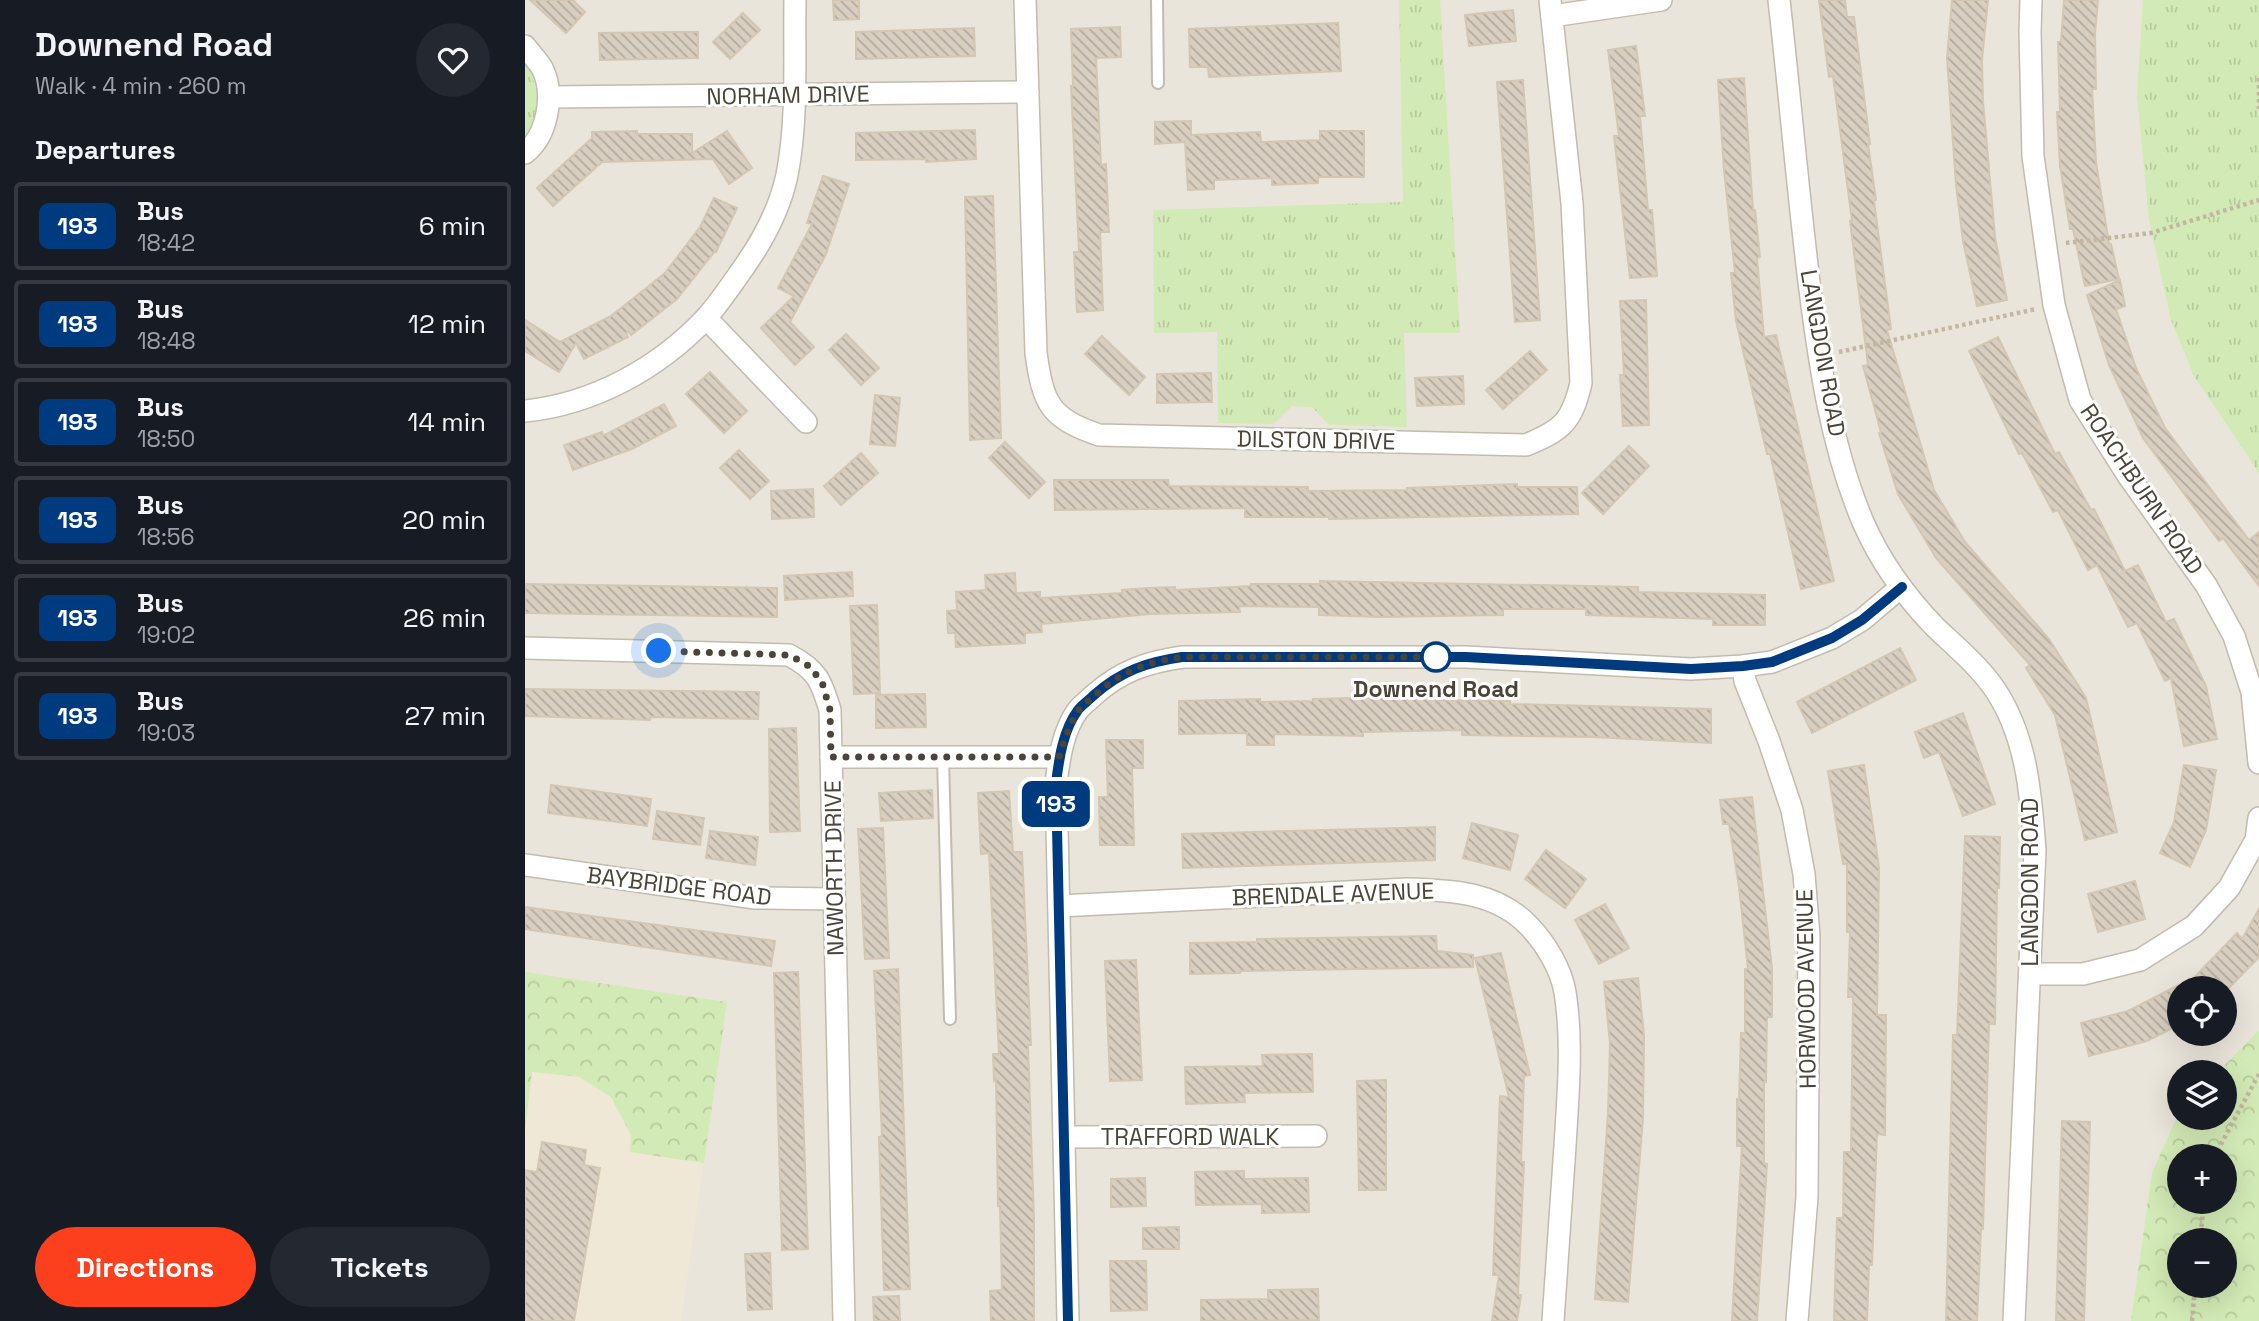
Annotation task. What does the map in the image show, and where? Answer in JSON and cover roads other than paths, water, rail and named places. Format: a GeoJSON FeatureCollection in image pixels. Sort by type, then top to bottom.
{"type":"FeatureCollection","features":[{"type":"Feature","properties":{"kind":"street"},"geometry":{"type":"LineString","coordinates":[[525,411],[581,400],[631,377],[677,344],[706,318],[756,249],[772,218],[786,177],[794,96],[795,0]]}},
{"type":"Feature","properties":{"kind":"street","name":"DILSTON DRIVE"},"geometry":{"type":"LineString","coordinates":[[1025,0],[1036,353],[1041,388],[1054,412],[1073,426],[1099,435],[1526,445],[1546,437],[1566,422],[1575,408],[1581,383],[1572,203],[1551,8]]}},
{"type":"Feature","properties":{"kind":"street"},"geometry":{"type":"LineString","coordinates":[[1551,8],[1661,0]]}},
{"type":"Feature","properties":{"kind":"street","name":"LANGDON ROAD"},"geometry":{"type":"LineString","coordinates":[[1779,0],[1796,177],[1819,357],[1831,420],[1863,520],[1878,552],[1933,625],[1994,687],[2014,724],[2029,782],[2035,850],[2014,1321]]}},
{"type":"Feature","properties":{"kind":"street","name":"ROACHBURN ROAD"},"geometry":{"type":"LineString","coordinates":[[2031,0],[2033,156],[2054,305],[2080,400],[2129,477],[2206,584],[2234,636],[2252,692],[2259,762]]}},
{"type":"Feature","properties":{"kind":"street"},"geometry":{"type":"LineString","coordinates":[[525,46],[542,68],[549,97],[544,126],[525,153]]}},
{"type":"Feature","properties":{"kind":"street","name":"NORHAM DRIVE"},"geometry":{"type":"LineString","coordinates":[[549,97],[1028,92]]}},
{"type":"Feature","properties":{"kind":"street"},"geometry":{"type":"LineString","coordinates":[[706,318],[806,422]]}},
{"type":"Feature","properties":{"kind":"street"},"geometry":{"type":"LineString","coordinates":[[1068,1321],[1056,783],[1059,757],[1067,733],[1079,710],[1104,687],[1137,666],[1182,657],[1466,657],[1691,669],[1743,666],[1772,662],[1832,638],[1862,620],[1902,587]]}},
{"type":"Feature","properties":{"kind":"street","name":"NAWORTH DRIVE"},"geometry":{"type":"LineString","coordinates":[[525,648],[789,655],[809,666],[822,682],[830,710],[844,1321]]}},
{"type":"Feature","properties":{"kind":"street","name":"HORWOOD AVENUE"},"geometry":{"type":"LineString","coordinates":[[1743,666],[1745,681],[1792,810],[1804,874],[1809,936],[1807,1197],[1797,1321]]}},
{"type":"Feature","properties":{"kind":"street"},"geometry":{"type":"LineString","coordinates":[[831,757],[1059,757]]}},
{"type":"Feature","properties":{"kind":"street"},"geometry":{"type":"LineString","coordinates":[[2031,974],[2083,974],[2140,960],[2195,926],[2229,888],[2256,840],[2259,818]]}},
{"type":"Feature","properties":{"kind":"street","name":"BAYBRIDGE ROAD"},"geometry":{"type":"LineString","coordinates":[[525,866],[755,898],[834,899]]}},
{"type":"Feature","properties":{"kind":"street","name":"BRENDALE AVENUE"},"geometry":{"type":"LineString","coordinates":[[1059,906],[1407,889],[1448,890],[1480,896],[1506,908],[1529,925],[1547,948],[1564,989],[1568,1026],[1569,1086],[1553,1321]]}},
{"type":"Feature","properties":{"kind":"street","name":"TRAFFORD WALK"},"geometry":{"type":"LineString","coordinates":[[1064,1138],[1316,1136]]}},
{"type":"Feature","properties":{"kind":"lane"},"geometry":{"type":"LineString","coordinates":[[1157,0],[1158,83]]}},
{"type":"Feature","properties":{"kind":"lane"},"geometry":{"type":"LineString","coordinates":[[943,757],[950,1019]]}},
{"type":"Feature","properties":{"kind":"place","name":"Downend Road"},"geometry":{"type":"Point","coordinates":[1436,657]}}]}
